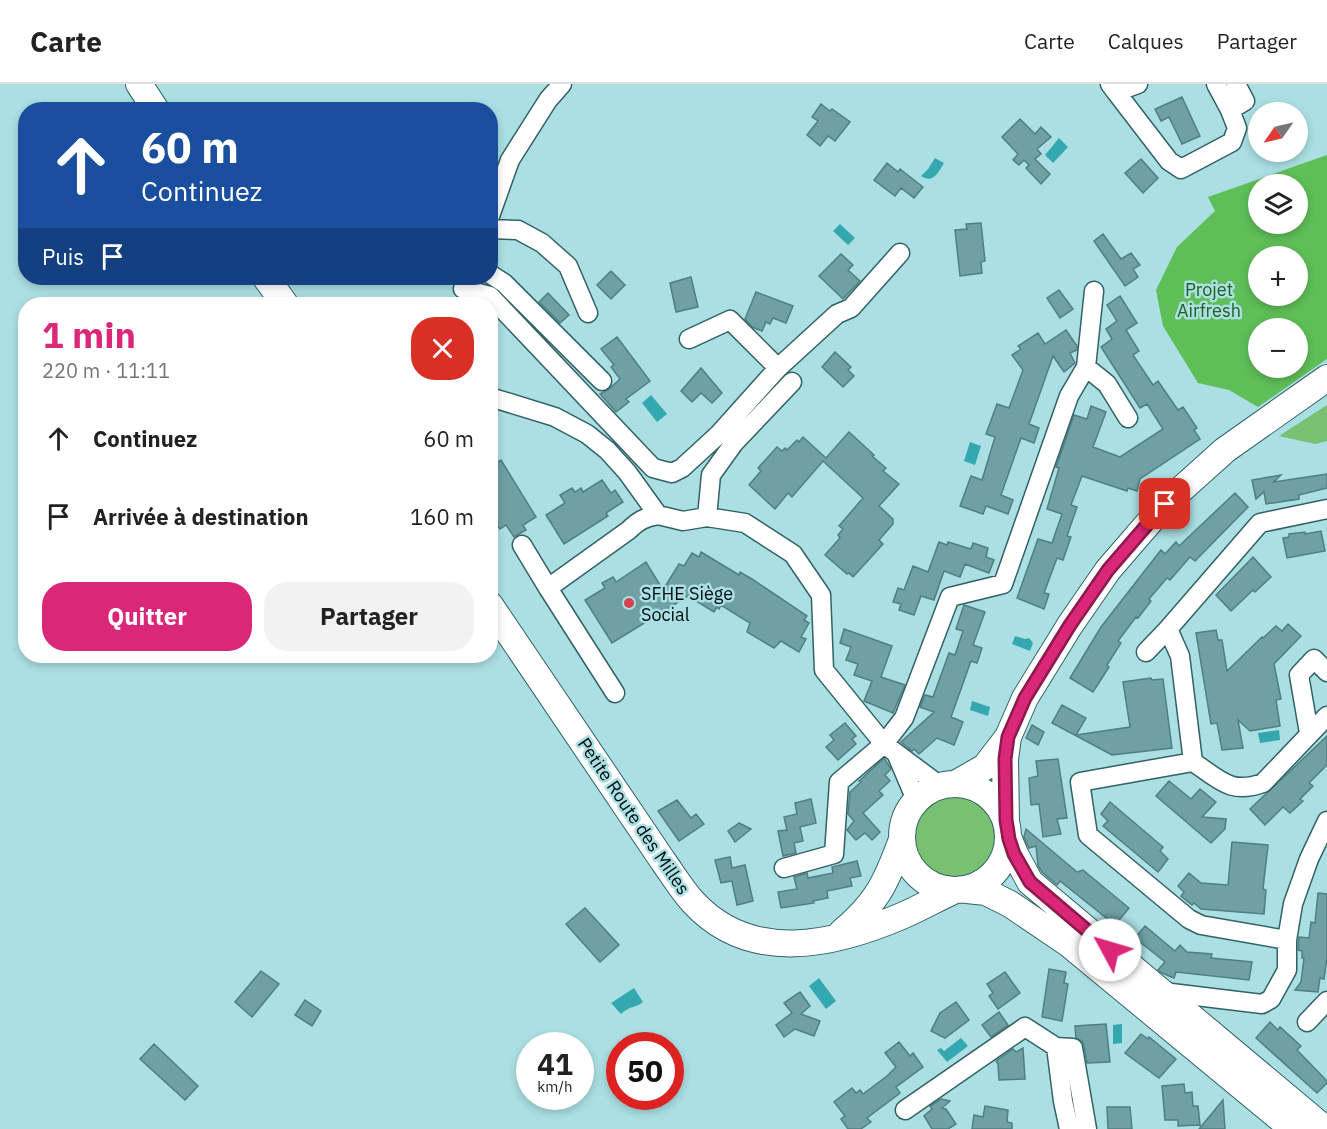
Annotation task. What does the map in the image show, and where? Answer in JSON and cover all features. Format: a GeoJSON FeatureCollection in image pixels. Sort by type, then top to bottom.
{"type":"FeatureCollection","features":[{"type":"Feature","properties":{"kind":"main road"},"geometry":{"type":"LineString","coordinates":[[139,84],[151,102]]}},
{"type":"Feature","properties":{"kind":"main road"},"geometry":{"type":"LineString","coordinates":[[832,940],[863,915],[880,893],[901,842],[903,822],[916,800],[984,767],[1008,737],[1025,698],[1070,625],[1108,570],[1165,504],[1225,450],[1327,378]]}},
{"type":"Feature","properties":{"kind":"main road","name":"Petite Route des Milles"},"geometry":{"type":"LineString","coordinates":[[498,617],[693,903],[726,928],[764,942],[804,944],[832,940],[904,915],[960,891]]}},
{"type":"Feature","properties":{"kind":"main road"},"geometry":{"type":"LineString","coordinates":[[960,891],[989,879],[1005,859],[1008,829],[1005,759],[1008,737]]}},
{"type":"Feature","properties":{"kind":"main road"},"geometry":{"type":"LineString","coordinates":[[948,784],[977,788],[997,803],[1008,829],[1014,854],[1030,882],[1058,908],[1162,992],[1324,1129]]}},
{"type":"Feature","properties":{"kind":"main road"},"geometry":{"type":"LineString","coordinates":[[901,842],[909,867],[930,886],[986,892],[1010,904],[1069,944],[1293,1129]]}},
{"type":"Feature","properties":{"kind":"street"},"geometry":{"type":"LineString","coordinates":[[498,194],[510,160],[548,100],[562,84]]}},
{"type":"Feature","properties":{"kind":"street"},"geometry":{"type":"LineString","coordinates":[[1138,84],[1113,88],[1169,161],[1181,169],[1232,142],[1237,128],[1216,84]]}},
{"type":"Feature","properties":{"kind":"street"},"geometry":{"type":"LineString","coordinates":[[1230,110],[1245,101],[1236,84]]}},
{"type":"Feature","properties":{"kind":"street"},"geometry":{"type":"LineString","coordinates":[[498,229],[518,230],[542,243],[568,266],[588,313]]}},
{"type":"Feature","properties":{"kind":"street"},"geometry":{"type":"LineString","coordinates":[[498,305],[652,468],[672,473],[682,468],[718,435],[778,368],[837,314],[852,308],[900,253]]}},
{"type":"Feature","properties":{"kind":"street"},"geometry":{"type":"LineString","coordinates":[[498,279],[602,381]]}},
{"type":"Feature","properties":{"kind":"street"},"geometry":{"type":"LineString","coordinates":[[462,290],[490,297]]}},
{"type":"Feature","properties":{"kind":"street"},"geometry":{"type":"LineString","coordinates":[[784,868],[834,854],[839,783],[890,749],[950,597],[1003,584],[1069,396],[1086,368],[1094,291]]}},
{"type":"Feature","properties":{"kind":"street"},"geometry":{"type":"LineString","coordinates":[[689,339],[730,320],[778,368]]}},
{"type":"Feature","properties":{"kind":"street"},"geometry":{"type":"LineString","coordinates":[[1086,368],[1107,384],[1128,418]]}},
{"type":"Feature","properties":{"kind":"street"},"geometry":{"type":"LineString","coordinates":[[707,517],[711,475],[734,443],[792,382]]}},
{"type":"Feature","properties":{"kind":"street"},"geometry":{"type":"LineString","coordinates":[[498,399],[555,417],[587,434],[607,450],[627,472],[658,515]]}},
{"type":"Feature","properties":{"kind":"street"},"geometry":{"type":"LineString","coordinates":[[1146,652],[1260,523],[1327,509]]}},
{"type":"Feature","properties":{"kind":"street"},"geometry":{"type":"LineString","coordinates":[[548,588],[629,530],[638,521],[649,516],[658,515],[683,521],[707,517],[745,523],[793,554],[821,595],[825,670],[890,749],[916,800]]}},
{"type":"Feature","properties":{"kind":"street"},"geometry":{"type":"LineString","coordinates":[[522,545],[615,693]]}},
{"type":"Feature","properties":{"kind":"street"},"geometry":{"type":"LineString","coordinates":[[1168,629],[1180,656],[1193,762]]}},
{"type":"Feature","properties":{"kind":"street"},"geometry":{"type":"LineString","coordinates":[[1309,733],[1299,675],[1314,659],[1327,672]]}},
{"type":"Feature","properties":{"kind":"street"},"geometry":{"type":"LineString","coordinates":[[1287,940],[1195,923],[1088,835],[1080,782],[1193,762],[1227,785],[1238,789],[1248,788],[1263,783],[1327,716]]}},
{"type":"Feature","properties":{"kind":"street"},"geometry":{"type":"LineString","coordinates":[[890,749],[948,784]]}},
{"type":"Feature","properties":{"kind":"street"},"geometry":{"type":"LineString","coordinates":[[1162,992],[1262,1004],[1271,999],[1287,970],[1287,940],[1293,904],[1309,859],[1327,821]]}},
{"type":"Feature","properties":{"kind":"street"},"geometry":{"type":"LineString","coordinates":[[1307,1022],[1327,1001]]}},
{"type":"Feature","properties":{"kind":"street"},"geometry":{"type":"LineString","coordinates":[[905,1110],[1025,1027],[1056,1047],[1073,1048],[1086,1129]]}},
{"type":"Feature","properties":{"kind":"street"},"geometry":{"type":"LineString","coordinates":[[1056,1047],[1069,1129]]}},
{"type":"Feature","properties":{"kind":"green space","name":"Projet Airfresh"},"geometry":{"type":"Polygon","coordinates":[[[1327,155],[1327,359],[1308,372],[1308,318],[1248,318],[1248,378],[1300,378],[1258,407],[1229,390],[1198,383],[1163,326],[1156,290],[1177,247],[1215,211],[1208,197],[1248,183],[1248,234],[1308,234],[1308,174],[1273,174],[1327,155]]]}},
{"type":"Feature","properties":{"kind":"green space"},"geometry":{"type":"Polygon","coordinates":[[[1327,405],[1327,441],[1315,444],[1279,436],[1327,405]]]}},
{"type":"Feature","properties":{"kind":"green space"},"geometry":{"type":"Polygon","coordinates":[[[946,794],[962,794],[978,801],[989,812],[996,828],[993,852],[984,866],[962,878],[946,878],[930,871],[919,860],[912,844],[912,828],[919,812],[930,801],[946,794]]]}},
{"type":"Feature","properties":{"kind":"water"},"geometry":{"type":"Polygon","coordinates":[[[1059,138],[1068,147],[1053,163],[1045,155],[1059,138]]]}},
{"type":"Feature","properties":{"kind":"water"},"geometry":{"type":"Polygon","coordinates":[[[935,158],[944,163],[937,174],[929,179],[921,176],[928,169],[935,158]]]}},
{"type":"Feature","properties":{"kind":"water"},"geometry":{"type":"Polygon","coordinates":[[[840,224],[855,238],[848,245],[833,231],[840,224]]]}},
{"type":"Feature","properties":{"kind":"water"},"geometry":{"type":"Polygon","coordinates":[[[651,395],[667,414],[657,422],[642,403],[651,395]]]}},
{"type":"Feature","properties":{"kind":"water"},"geometry":{"type":"Polygon","coordinates":[[[970,442],[981,446],[975,465],[964,461],[970,442]]]}},
{"type":"Feature","properties":{"kind":"water"},"geometry":{"type":"Polygon","coordinates":[[[1015,636],[1029,638],[1033,643],[1030,651],[1012,644],[1015,636]]]}},
{"type":"Feature","properties":{"kind":"water"},"geometry":{"type":"Polygon","coordinates":[[[972,701],[990,707],[988,716],[970,710],[972,701]]]}},
{"type":"Feature","properties":{"kind":"water"},"geometry":{"type":"Polygon","coordinates":[[[1279,730],[1280,740],[1260,743],[1258,733],[1279,730]]]}},
{"type":"Feature","properties":{"kind":"water"},"geometry":{"type":"Polygon","coordinates":[[[819,978],[836,1001],[826,1009],[809,986],[819,978]]]}},
{"type":"Feature","properties":{"kind":"water"},"geometry":{"type":"Polygon","coordinates":[[[634,988],[643,1002],[621,1014],[611,1003],[634,988]]]}},
{"type":"Feature","properties":{"kind":"water"},"geometry":{"type":"Polygon","coordinates":[[[1122,1024],[1122,1043],[1113,1044],[1113,1025],[1122,1024]]]}},
{"type":"Feature","properties":{"kind":"water"},"geometry":{"type":"Polygon","coordinates":[[[961,1038],[968,1046],[947,1062],[937,1050],[941,1048],[944,1051],[961,1038]]]}},
{"type":"Feature","properties":{"kind":"building"},"geometry":{"type":"Polygon","coordinates":[[[1182,97],[1200,136],[1182,144],[1169,117],[1161,121],[1155,109],[1182,97]]]}},
{"type":"Feature","properties":{"kind":"building"},"geometry":{"type":"Polygon","coordinates":[[[821,104],[850,122],[835,141],[828,136],[820,146],[807,135],[818,121],[812,117],[821,104]]]}},
{"type":"Feature","properties":{"kind":"building"},"geometry":{"type":"Polygon","coordinates":[[[1020,119],[1035,134],[1041,127],[1051,137],[1037,149],[1041,154],[1035,159],[1050,174],[1041,184],[1026,168],[1029,165],[1024,160],[1019,165],[1013,160],[1018,154],[1002,137],[1020,119]]]}},
{"type":"Feature","properties":{"kind":"building"},"geometry":{"type":"Polygon","coordinates":[[[1141,159],[1158,178],[1143,193],[1125,173],[1141,159]]]}},
{"type":"Feature","properties":{"kind":"building"},"geometry":{"type":"Polygon","coordinates":[[[887,163],[898,172],[900,169],[923,187],[914,198],[901,188],[895,196],[874,180],[887,163]]]}},
{"type":"Feature","properties":{"kind":"building"},"geometry":{"type":"Polygon","coordinates":[[[981,223],[985,261],[981,262],[982,273],[960,276],[955,230],[967,229],[966,224],[981,223]]]}},
{"type":"Feature","properties":{"kind":"building"},"geometry":{"type":"Polygon","coordinates":[[[1103,234],[1121,259],[1131,253],[1140,265],[1133,269],[1138,277],[1125,286],[1094,241],[1103,234]]]}},
{"type":"Feature","properties":{"kind":"building"},"geometry":{"type":"Polygon","coordinates":[[[841,254],[853,265],[848,270],[860,281],[843,299],[819,276],[841,254]]]}},
{"type":"Feature","properties":{"kind":"building"},"geometry":{"type":"Polygon","coordinates":[[[611,271],[625,285],[611,299],[597,285],[611,271]]]}},
{"type":"Feature","properties":{"kind":"building"},"geometry":{"type":"Polygon","coordinates":[[[691,277],[698,307],[676,312],[670,283],[691,277]]]}},
{"type":"Feature","properties":{"kind":"building"},"geometry":{"type":"Polygon","coordinates":[[[1059,290],[1073,309],[1060,318],[1047,298],[1059,290]]]}},
{"type":"Feature","properties":{"kind":"building"},"geometry":{"type":"Polygon","coordinates":[[[756,292],[793,306],[786,323],[773,318],[770,324],[766,322],[762,331],[752,327],[745,319],[756,292]]]}},
{"type":"Feature","properties":{"kind":"building"},"geometry":{"type":"Polygon","coordinates":[[[548,293],[569,315],[560,323],[539,302],[548,293]]]}},
{"type":"Feature","properties":{"kind":"building"},"geometry":{"type":"Polygon","coordinates":[[[1120,296],[1137,323],[1126,330],[1139,351],[1133,355],[1153,385],[1158,381],[1178,410],[1183,407],[1197,428],[1194,430],[1200,439],[1140,479],[1137,491],[1128,488],[1127,491],[1082,476],[1071,505],[1077,507],[1067,536],[1071,537],[1063,560],[1057,558],[1044,593],[1049,594],[1044,609],[1017,598],[1038,539],[1052,543],[1062,514],[1047,509],[1059,468],[1056,467],[1074,415],[1087,419],[1091,406],[1106,412],[1093,447],[1120,457],[1163,429],[1147,404],[1140,408],[1101,347],[1112,339],[1106,329],[1117,321],[1107,305],[1120,296]]]}},
{"type":"Feature","properties":{"kind":"building"},"geometry":{"type":"Polygon","coordinates":[[[1066,330],[1077,346],[1077,350],[1070,353],[1075,363],[1064,372],[1053,356],[1029,424],[1039,428],[1034,443],[1021,438],[1001,495],[1013,500],[1008,514],[986,506],[983,514],[960,506],[971,476],[982,480],[995,437],[986,434],[997,404],[1009,408],[1023,370],[1012,355],[1021,349],[1018,346],[1038,333],[1045,344],[1066,330]]]}},
{"type":"Feature","properties":{"kind":"building"},"geometry":{"type":"Polygon","coordinates":[[[617,337],[650,381],[626,399],[629,402],[616,412],[600,394],[620,379],[611,367],[614,365],[601,349],[617,337]]]}},
{"type":"Feature","properties":{"kind":"building"},"geometry":{"type":"Polygon","coordinates":[[[835,352],[851,367],[848,370],[854,376],[843,387],[822,367],[835,352]]]}},
{"type":"Feature","properties":{"kind":"building"},"geometry":{"type":"Polygon","coordinates":[[[701,368],[722,393],[712,403],[701,393],[692,402],[681,391],[701,368]]]}},
{"type":"Feature","properties":{"kind":"building"},"geometry":{"type":"Polygon","coordinates":[[[849,432],[886,468],[883,471],[899,484],[879,506],[893,519],[893,524],[879,540],[883,544],[853,577],[825,555],[840,538],[838,535],[843,529],[839,526],[863,498],[823,461],[792,497],[788,493],[775,509],[749,485],[761,471],[758,468],[777,447],[782,451],[785,448],[787,450],[803,437],[826,458],[849,432]]]}},
{"type":"Feature","properties":{"kind":"building"},"geometry":{"type":"Polygon","coordinates":[[[501,460],[536,517],[523,525],[526,530],[514,537],[506,525],[500,529],[498,526],[498,462],[501,460]]]}},
{"type":"Feature","properties":{"kind":"building"},"geometry":{"type":"Polygon","coordinates":[[[1327,474],[1327,488],[1299,495],[1299,499],[1266,504],[1264,492],[1256,499],[1252,480],[1281,475],[1274,482],[1327,474]]]}},
{"type":"Feature","properties":{"kind":"building"},"geometry":{"type":"Polygon","coordinates":[[[602,480],[611,493],[615,490],[623,502],[606,513],[608,516],[564,544],[546,515],[565,503],[560,495],[572,488],[575,492],[581,488],[583,492],[602,480]]]}},
{"type":"Feature","properties":{"kind":"building"},"geometry":{"type":"Polygon","coordinates":[[[1235,493],[1248,507],[1195,561],[1190,557],[1149,599],[1151,601],[1118,641],[1121,643],[1093,692],[1070,678],[1101,627],[1161,550],[1165,554],[1176,542],[1179,546],[1235,493]]]}},
{"type":"Feature","properties":{"kind":"building"},"geometry":{"type":"Polygon","coordinates":[[[1321,531],[1325,551],[1287,558],[1283,538],[1289,537],[1289,534],[1321,531]]]}},
{"type":"Feature","properties":{"kind":"building"},"geometry":{"type":"Polygon","coordinates":[[[939,542],[947,545],[948,542],[971,549],[973,543],[988,548],[986,557],[994,560],[989,573],[965,564],[960,577],[944,571],[934,600],[921,596],[914,615],[899,610],[901,604],[893,602],[898,588],[904,590],[913,566],[928,572],[939,542]]]}},
{"type":"Feature","properties":{"kind":"building"},"geometry":{"type":"Polygon","coordinates":[[[701,552],[739,575],[740,572],[752,579],[807,616],[804,620],[809,623],[801,637],[806,639],[799,652],[781,641],[774,648],[747,632],[750,623],[721,605],[714,612],[688,596],[612,643],[585,600],[605,588],[602,583],[613,577],[616,582],[646,562],[663,590],[679,564],[684,566],[692,553],[699,557],[701,552]]]}},
{"type":"Feature","properties":{"kind":"building"},"geometry":{"type":"Polygon","coordinates":[[[1253,557],[1271,577],[1231,611],[1216,595],[1253,557]]]}},
{"type":"Feature","properties":{"kind":"building"},"geometry":{"type":"Polygon","coordinates":[[[964,605],[985,612],[973,645],[982,648],[977,663],[971,661],[951,717],[963,722],[954,745],[937,738],[919,754],[901,742],[934,712],[920,707],[925,695],[933,697],[949,653],[955,655],[963,631],[956,629],[964,605]]]}},
{"type":"Feature","properties":{"kind":"building"},"geometry":{"type":"Polygon","coordinates":[[[1288,624],[1301,636],[1274,664],[1281,699],[1276,700],[1280,726],[1250,731],[1238,720],[1243,748],[1222,750],[1217,723],[1211,724],[1196,633],[1216,630],[1218,640],[1222,640],[1227,671],[1276,626],[1282,631],[1288,624]]]}},
{"type":"Feature","properties":{"kind":"building"},"geometry":{"type":"Polygon","coordinates":[[[844,629],[892,646],[881,677],[905,685],[893,713],[864,701],[872,681],[854,675],[858,664],[846,660],[851,647],[840,643],[844,629]]]}},
{"type":"Feature","properties":{"kind":"building"},"geometry":{"type":"Polygon","coordinates":[[[1151,678],[1152,680],[1163,679],[1172,748],[1112,755],[1052,723],[1062,705],[1086,718],[1076,735],[1130,727],[1123,682],[1151,678]]]}},
{"type":"Feature","properties":{"kind":"building"},"geometry":{"type":"Polygon","coordinates":[[[845,723],[856,736],[852,739],[856,744],[838,760],[826,747],[834,740],[830,735],[845,723]]]}},
{"type":"Feature","properties":{"kind":"building"},"geometry":{"type":"Polygon","coordinates":[[[1032,725],[1044,732],[1038,745],[1026,738],[1032,725]]]}},
{"type":"Feature","properties":{"kind":"building"},"geometry":{"type":"Polygon","coordinates":[[[1327,736],[1327,765],[1309,783],[1313,786],[1300,799],[1303,801],[1290,813],[1283,807],[1265,825],[1250,809],[1327,736]]]}},
{"type":"Feature","properties":{"kind":"building"},"geometry":{"type":"Polygon","coordinates":[[[884,758],[891,769],[885,775],[890,781],[879,791],[883,795],[863,813],[880,832],[872,840],[865,833],[856,840],[847,830],[854,821],[848,814],[850,792],[884,758]]]}},
{"type":"Feature","properties":{"kind":"building"},"geometry":{"type":"Polygon","coordinates":[[[1058,759],[1067,818],[1057,819],[1061,834],[1043,837],[1039,804],[1031,805],[1029,778],[1038,776],[1036,761],[1058,759]]]}},
{"type":"Feature","properties":{"kind":"building"},"geometry":{"type":"Polygon","coordinates":[[[1169,781],[1191,799],[1200,789],[1216,802],[1202,817],[1226,819],[1225,829],[1211,843],[1156,796],[1169,781]]]}},
{"type":"Feature","properties":{"kind":"building"},"geometry":{"type":"Polygon","coordinates":[[[811,799],[816,823],[800,827],[803,841],[794,843],[796,853],[783,856],[778,831],[787,830],[784,817],[797,814],[795,803],[811,799]]]}},
{"type":"Feature","properties":{"kind":"building"},"geometry":{"type":"Polygon","coordinates":[[[677,800],[691,818],[696,814],[704,824],[679,841],[658,811],[677,800]]]}},
{"type":"Feature","properties":{"kind":"building"},"geometry":{"type":"Polygon","coordinates":[[[1110,802],[1163,847],[1160,851],[1168,859],[1158,872],[1103,826],[1108,821],[1101,814],[1110,802]]]}},
{"type":"Feature","properties":{"kind":"building"},"geometry":{"type":"Polygon","coordinates":[[[739,823],[751,829],[735,842],[728,831],[739,823]]]}},
{"type":"Feature","properties":{"kind":"building"},"geometry":{"type":"Polygon","coordinates":[[[1026,829],[1077,872],[1083,870],[1129,908],[1115,925],[1060,881],[1057,885],[1042,872],[1038,866],[1036,846],[1029,848],[1024,837],[1026,829]]]}},
{"type":"Feature","properties":{"kind":"building"},"geometry":{"type":"Polygon","coordinates":[[[1232,842],[1268,845],[1263,889],[1266,890],[1264,914],[1201,909],[1181,896],[1184,892],[1178,886],[1189,873],[1201,883],[1228,885],[1232,842]]]}},
{"type":"Feature","properties":{"kind":"building"},"geometry":{"type":"Polygon","coordinates":[[[730,857],[732,868],[745,865],[753,901],[737,905],[732,881],[721,883],[715,860],[730,857]]]}},
{"type":"Feature","properties":{"kind":"building"},"geometry":{"type":"Polygon","coordinates":[[[857,861],[861,876],[850,878],[852,886],[827,891],[828,898],[813,901],[814,903],[781,908],[778,892],[797,889],[794,877],[807,873],[808,878],[833,873],[832,867],[857,861]]]}},
{"type":"Feature","properties":{"kind":"building"},"geometry":{"type":"Polygon","coordinates":[[[1318,893],[1327,894],[1327,958],[1324,979],[1320,978],[1318,992],[1295,990],[1301,982],[1304,958],[1302,958],[1302,951],[1298,950],[1299,937],[1309,938],[1311,922],[1315,923],[1318,893]]]}},
{"type":"Feature","properties":{"kind":"building"},"geometry":{"type":"Polygon","coordinates":[[[585,908],[619,945],[600,962],[566,924],[585,908]]]}},
{"type":"Feature","properties":{"kind":"building"},"geometry":{"type":"Polygon","coordinates":[[[1145,926],[1175,951],[1180,945],[1187,952],[1212,954],[1211,958],[1252,962],[1249,980],[1176,972],[1174,978],[1162,973],[1158,970],[1165,962],[1135,938],[1145,926]]]}},
{"type":"Feature","properties":{"kind":"building"},"geometry":{"type":"Polygon","coordinates":[[[1049,969],[1066,972],[1064,983],[1068,984],[1062,1021],[1042,1017],[1049,969]]]}},
{"type":"Feature","properties":{"kind":"building"},"geometry":{"type":"Polygon","coordinates":[[[261,971],[279,984],[252,1017],[235,1002],[261,971]]]}},
{"type":"Feature","properties":{"kind":"building"},"geometry":{"type":"Polygon","coordinates":[[[1005,972],[1020,993],[998,1009],[989,996],[993,993],[987,984],[1005,972]]]}},
{"type":"Feature","properties":{"kind":"building"},"geometry":{"type":"Polygon","coordinates":[[[800,992],[810,1006],[801,1014],[820,1021],[814,1036],[795,1029],[784,1037],[776,1025],[792,1013],[784,1003],[800,992]]]}},
{"type":"Feature","properties":{"kind":"building"},"geometry":{"type":"Polygon","coordinates":[[[305,1000],[321,1011],[312,1026],[295,1015],[305,1000]]]}},
{"type":"Feature","properties":{"kind":"building"},"geometry":{"type":"Polygon","coordinates":[[[956,1002],[969,1020],[945,1038],[931,1031],[940,1013],[956,1002]]]}},
{"type":"Feature","properties":{"kind":"building"},"geometry":{"type":"Polygon","coordinates":[[[999,1012],[1008,1025],[991,1037],[982,1025],[999,1012]]]}},
{"type":"Feature","properties":{"kind":"building"},"geometry":{"type":"Polygon","coordinates":[[[1270,1022],[1278,1030],[1280,1027],[1301,1046],[1297,1050],[1327,1081],[1317,1093],[1256,1038],[1270,1022]]]}},
{"type":"Feature","properties":{"kind":"building"},"geometry":{"type":"Polygon","coordinates":[[[1106,1024],[1110,1062],[1087,1063],[1082,1041],[1076,1038],[1075,1026],[1106,1024]]]}},
{"type":"Feature","properties":{"kind":"building"},"geometry":{"type":"Polygon","coordinates":[[[1141,1034],[1148,1039],[1149,1037],[1176,1059],[1159,1078],[1125,1053],[1141,1034]]]}},
{"type":"Feature","properties":{"kind":"building"},"geometry":{"type":"Polygon","coordinates":[[[899,1042],[910,1056],[913,1053],[923,1067],[896,1087],[900,1093],[867,1118],[871,1122],[861,1129],[848,1129],[841,1119],[845,1116],[834,1102],[852,1088],[856,1093],[860,1090],[863,1094],[887,1076],[896,1067],[885,1053],[899,1042]]]}},
{"type":"Feature","properties":{"kind":"building"},"geometry":{"type":"Polygon","coordinates":[[[154,1044],[198,1086],[185,1100],[140,1059],[154,1044]]]}},
{"type":"Feature","properties":{"kind":"building"},"geometry":{"type":"Polygon","coordinates":[[[1023,1048],[1025,1079],[999,1080],[996,1061],[1013,1049],[1016,1052],[1023,1048]]]}},
{"type":"Feature","properties":{"kind":"building"},"geometry":{"type":"Polygon","coordinates":[[[1184,1084],[1185,1093],[1192,1092],[1193,1106],[1198,1106],[1200,1125],[1178,1126],[1178,1120],[1165,1120],[1162,1086],[1184,1084]]]}},
{"type":"Feature","properties":{"kind":"building"},"geometry":{"type":"Polygon","coordinates":[[[941,1099],[950,1101],[942,1108],[946,1109],[956,1124],[948,1129],[932,1129],[924,1116],[932,1109],[930,1106],[941,1099]]]}},
{"type":"Feature","properties":{"kind":"building"},"geometry":{"type":"Polygon","coordinates":[[[1223,1100],[1225,1129],[1199,1129],[1223,1100]]]}},
{"type":"Feature","properties":{"kind":"building"},"geometry":{"type":"Polygon","coordinates":[[[985,1106],[1008,1110],[1007,1122],[1012,1123],[1012,1129],[972,1129],[974,1115],[983,1117],[985,1106]]]}},
{"type":"Feature","properties":{"kind":"building"},"geometry":{"type":"Polygon","coordinates":[[[1107,1107],[1130,1107],[1132,1129],[1108,1129],[1107,1107]]]}},
{"type":"Feature","properties":{"kind":"place","name":"SFHE Siège Social"},"geometry":{"type":"Point","coordinates":[629,603]}},
{"type":"Feature","properties":{"kind":"route"},"geometry":{"type":"LineString","coordinates":[[1110,950],[1030,882],[1014,854],[1006,820],[1005,759],[1008,737],[1025,698],[1070,625],[1108,570],[1165,504]]}}]}
